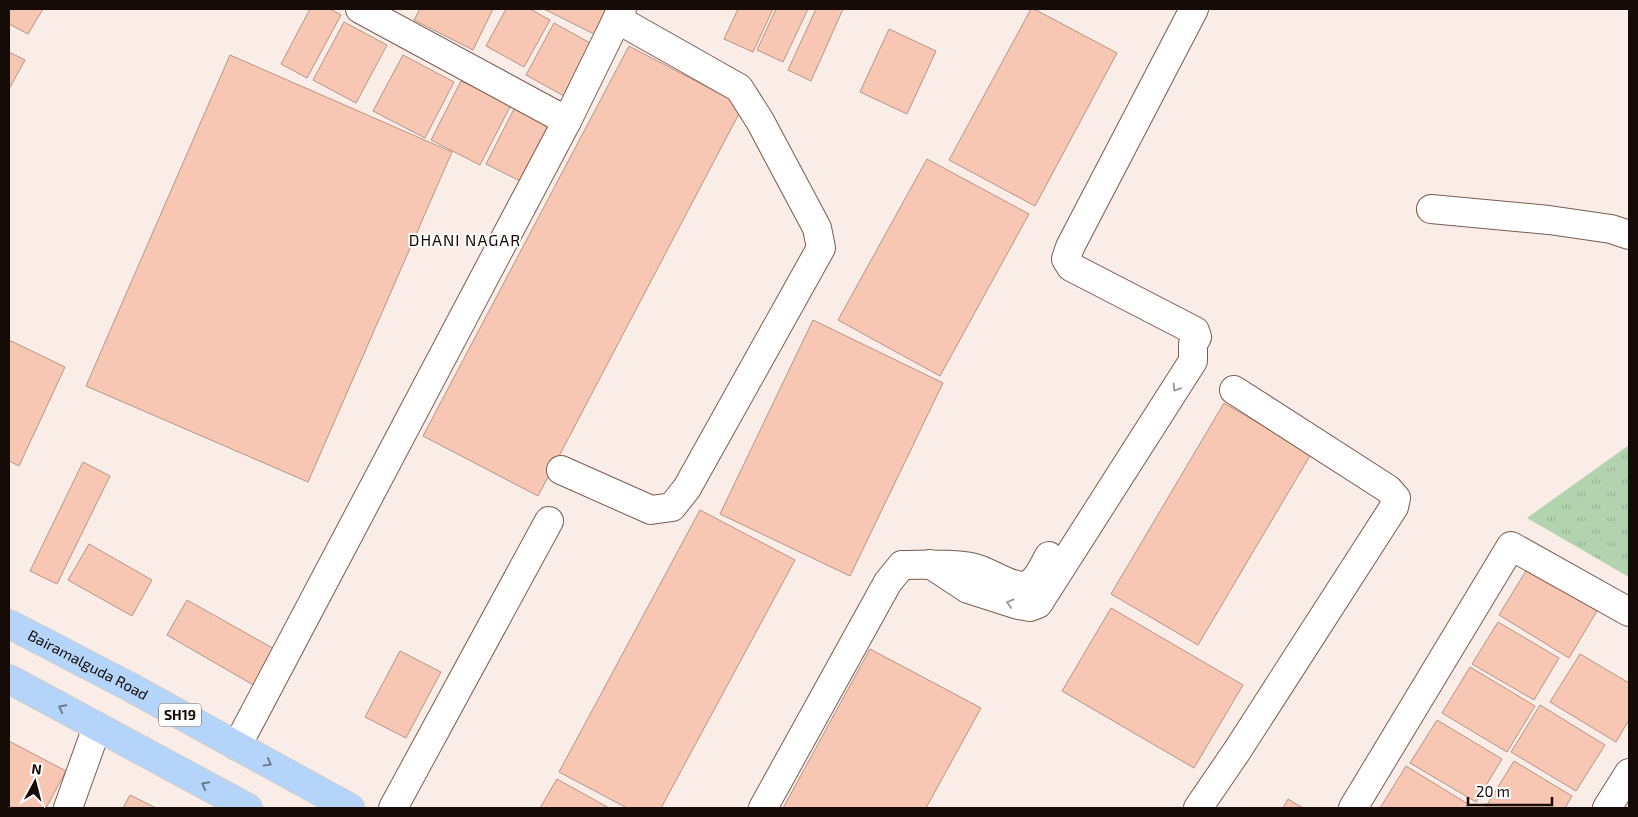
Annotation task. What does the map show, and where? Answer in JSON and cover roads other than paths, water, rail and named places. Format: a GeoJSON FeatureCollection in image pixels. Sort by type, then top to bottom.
{"type":"FeatureCollection","features":[{"type":"Feature","properties":{"kind":"main road","name":"Bairamalguda Road"},"geometry":{"type":"LineString","coordinates":[[9,624],[132,688],[350,808]]}},
{"type":"Feature","properties":{"kind":"main road"},"geometry":{"type":"LineString","coordinates":[[9,679],[248,808]]}},
{"type":"Feature","properties":{"kind":"street"},"geometry":{"type":"LineString","coordinates":[[360,9],[567,121]]}},
{"type":"Feature","properties":{"kind":"street"},"geometry":{"type":"LineString","coordinates":[[764,808],[888,582],[902,566],[930,564],[968,589],[1018,605],[1030,607],[1038,604],[1194,361],[1193,344],[1197,337],[1195,331],[1071,267],[1066,259],[1070,247],[1194,9]]}},
{"type":"Feature","properties":{"kind":"street"},"geometry":{"type":"LineString","coordinates":[[236,746],[567,121],[619,14],[739,88],[760,121],[817,228],[821,248],[687,488],[672,507],[651,510],[561,470]]}},
{"type":"Feature","properties":{"kind":"street"},"geometry":{"type":"LineString","coordinates":[[1431,208],[1549,220],[1611,229],[1629,235]]}},
{"type":"Feature","properties":{"kind":"street"},"geometry":{"type":"LineString","coordinates":[[1198,808],[1237,751],[1394,507],[1396,498],[1388,489],[1234,390]]}},
{"type":"Feature","properties":{"kind":"street"},"geometry":{"type":"LineString","coordinates":[[393,808],[549,521]]}},
{"type":"Feature","properties":{"kind":"street"},"geometry":{"type":"LineString","coordinates":[[1353,808],[1511,546],[1629,612]]}},
{"type":"Feature","properties":{"kind":"street"},"geometry":{"type":"LineString","coordinates":[[68,808],[98,727]]}},
{"type":"Feature","properties":{"kind":"street"},"geometry":{"type":"LineString","coordinates":[[1607,808],[1629,773]]}},
{"type":"Feature","properties":{"kind":"district","name":"DHANI NAGAR"},"geometry":{"type":"Point","coordinates":[465,240]}}]}
